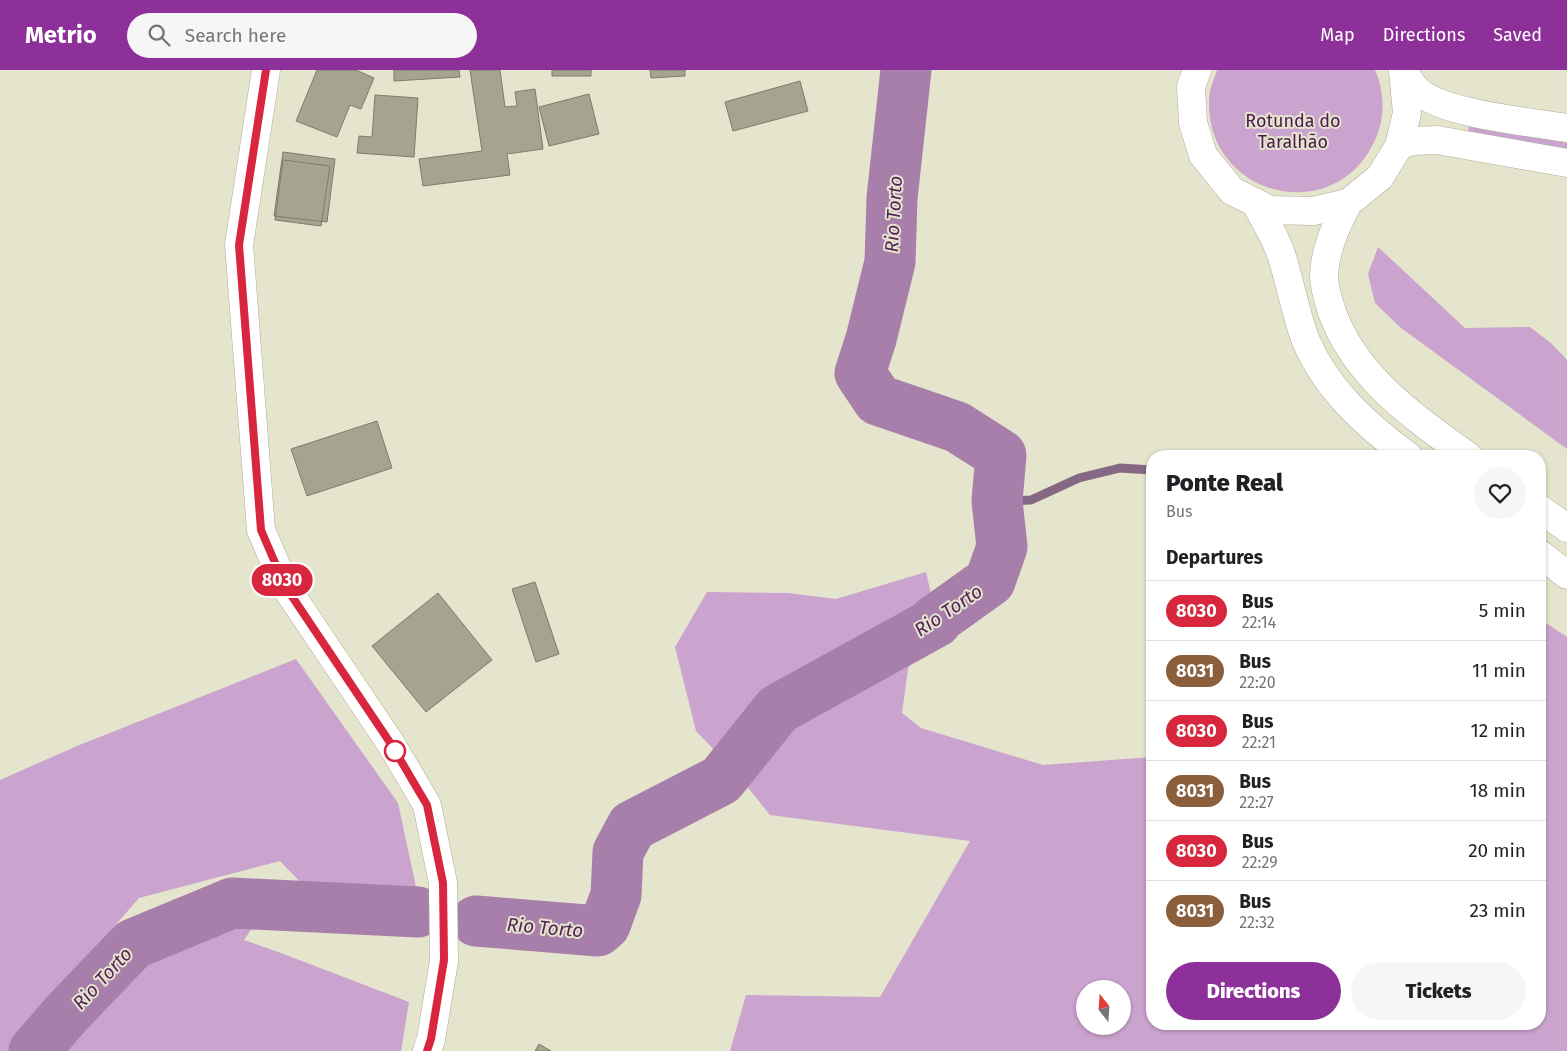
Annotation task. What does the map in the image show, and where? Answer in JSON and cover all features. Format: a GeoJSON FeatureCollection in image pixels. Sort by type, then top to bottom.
{"type":"FeatureCollection","features":[{"type":"Feature","properties":{"kind":"main road"},"geometry":{"type":"LineString","coordinates":[[266,70],[239,245],[261,530],[285,586],[391,744],[427,805],[443,883],[444,960],[431,1039],[426,1051]]}},
{"type":"Feature","properties":{"kind":"main road"},"geometry":{"type":"LineString","coordinates":[[1403,70],[1416,90],[1434,101],[1459,109],[1567,128]]}},
{"type":"Feature","properties":{"kind":"main road"},"geometry":{"type":"LineString","coordinates":[[1403,70],[1407,113],[1399,146],[1380,177],[1348,203],[1337,222],[1328,250],[1324,276],[1328,299],[1337,324],[1349,346],[1375,382],[1410,414],[1460,450]]}},
{"type":"Feature","properties":{"kind":"main road"},"geometry":{"type":"LineString","coordinates":[[1189,76],[1193,123],[1203,155],[1232,191],[1270,210],[1313,211],[1348,203]]}},
{"type":"Feature","properties":{"kind":"main road"},"geometry":{"type":"LineString","coordinates":[[1399,146],[1412,141],[1437,140],[1567,163]]}},
{"type":"Feature","properties":{"kind":"main road"},"geometry":{"type":"LineString","coordinates":[[1254,202],[1280,253],[1298,314],[1317,362],[1336,392],[1370,426],[1400,450]]}},
{"type":"Feature","properties":{"kind":"main road"},"geometry":{"type":"LineString","coordinates":[[1546,513],[1567,528]]}},
{"type":"Feature","properties":{"kind":"main road"},"geometry":{"type":"LineString","coordinates":[[1546,558],[1567,574]]}},
{"type":"Feature","properties":{"kind":"green space","name":"Rotunda do Taralhão"},"geometry":{"type":"Polygon","coordinates":[[[1217,70],[1375,70],[1381,87],[1382,114],[1375,140],[1356,168],[1332,185],[1304,192],[1276,190],[1250,179],[1228,160],[1214,133],[1209,100],[1217,70]]]}},
{"type":"Feature","properties":{"kind":"green space"},"geometry":{"type":"Polygon","coordinates":[[[1469,125],[1567,143],[1567,152],[1468,134],[1469,125]]]}},
{"type":"Feature","properties":{"kind":"green space"},"geometry":{"type":"Polygon","coordinates":[[[1378,247],[1465,328],[1530,327],[1552,344],[1567,360],[1567,449],[1401,328],[1375,303],[1368,274],[1378,247]]]}},
{"type":"Feature","properties":{"kind":"green space"},"geometry":{"type":"Polygon","coordinates":[[[926,572],[933,603],[908,669],[902,713],[921,728],[1043,765],[1146,757],[1146,1030],[1546,1030],[1546,623],[1567,637],[1567,1051],[730,1051],[746,995],[880,997],[970,841],[770,815],[738,775],[696,731],[675,647],[707,592],[788,593],[836,599],[926,572]]]}},
{"type":"Feature","properties":{"kind":"green space"},"geometry":{"type":"Polygon","coordinates":[[[296,659],[398,803],[419,901],[307,889],[280,861],[139,898],[86,959],[199,926],[230,911],[259,918],[244,940],[409,1002],[401,1051],[0,1051],[0,780],[77,746],[296,659]]]}},
{"type":"Feature","properties":{"kind":"building"},"geometry":{"type":"Polygon","coordinates":[[[317,70],[356,70],[374,78],[361,109],[350,105],[337,137],[296,121],[317,70]]]}},
{"type":"Feature","properties":{"kind":"building"},"geometry":{"type":"Polygon","coordinates":[[[394,70],[459,70],[460,77],[394,81],[394,70]]]}},
{"type":"Feature","properties":{"kind":"building"},"geometry":{"type":"Polygon","coordinates":[[[470,70],[500,70],[505,107],[517,106],[515,92],[535,89],[543,149],[507,154],[510,175],[423,186],[419,159],[482,151],[470,70]]]}},
{"type":"Feature","properties":{"kind":"building"},"geometry":{"type":"Polygon","coordinates":[[[552,70],[591,70],[591,76],[552,76],[552,70]]]}},
{"type":"Feature","properties":{"kind":"building"},"geometry":{"type":"Polygon","coordinates":[[[650,70],[685,70],[685,76],[651,78],[650,70]]]}},
{"type":"Feature","properties":{"kind":"building"},"geometry":{"type":"Polygon","coordinates":[[[800,81],[808,111],[733,131],[725,102],[800,81]]]}},
{"type":"Feature","properties":{"kind":"building"},"geometry":{"type":"Polygon","coordinates":[[[589,94],[599,134],[549,146],[539,107],[589,94]]]}},
{"type":"Feature","properties":{"kind":"building"},"geometry":{"type":"Polygon","coordinates":[[[375,95],[418,98],[414,157],[357,153],[359,136],[372,137],[375,95]]]}},
{"type":"Feature","properties":{"kind":"building"},"geometry":{"type":"Polygon","coordinates":[[[283,152],[335,159],[327,222],[274,216],[283,152]]]}},
{"type":"Feature","properties":{"kind":"building"},"geometry":{"type":"Polygon","coordinates":[[[283,160],[330,166],[321,226],[275,220],[283,160]]]}},
{"type":"Feature","properties":{"kind":"building"},"geometry":{"type":"Polygon","coordinates":[[[377,421],[392,468],[307,496],[291,449],[377,421]]]}},
{"type":"Feature","properties":{"kind":"building"},"geometry":{"type":"Polygon","coordinates":[[[535,582],[559,654],[536,662],[512,589],[535,582]]]}},
{"type":"Feature","properties":{"kind":"building"},"geometry":{"type":"Polygon","coordinates":[[[438,593],[492,660],[426,712],[372,646],[438,593]]]}},
{"type":"Feature","properties":{"kind":"building"},"geometry":{"type":"Polygon","coordinates":[[[539,1044],[551,1051],[535,1051],[539,1044]]]}},
{"type":"Feature","properties":{"kind":"waterway","name":"Rio Torto"},"geometry":{"type":"LineString","coordinates":[[476,921],[598,931],[605,925],[616,895],[618,852],[632,826],[721,780],[778,709],[936,622],[934,621],[990,581],[1002,547],[997,501],[1001,455],[957,427],[878,400],[860,373],[871,339],[890,262],[892,198],[906,70]]}},
{"type":"Feature","properties":{"kind":"waterway"},"geometry":{"type":"LineString","coordinates":[[997,501],[1031,500],[1079,478],[1120,468],[1146,470]]}},
{"type":"Feature","properties":{"kind":"waterway","name":"Rio Torto"},"geometry":{"type":"LineString","coordinates":[[34,1051],[66,1014],[133,944],[232,903],[418,912]]}},
{"type":"Feature","properties":{"kind":"bus line","name":"8030"},"geometry":{"type":"LineString","coordinates":[[266,70],[239,245],[261,530],[285,586],[391,744],[427,805],[443,883],[444,960],[431,1039],[427,1051]]}}]}
